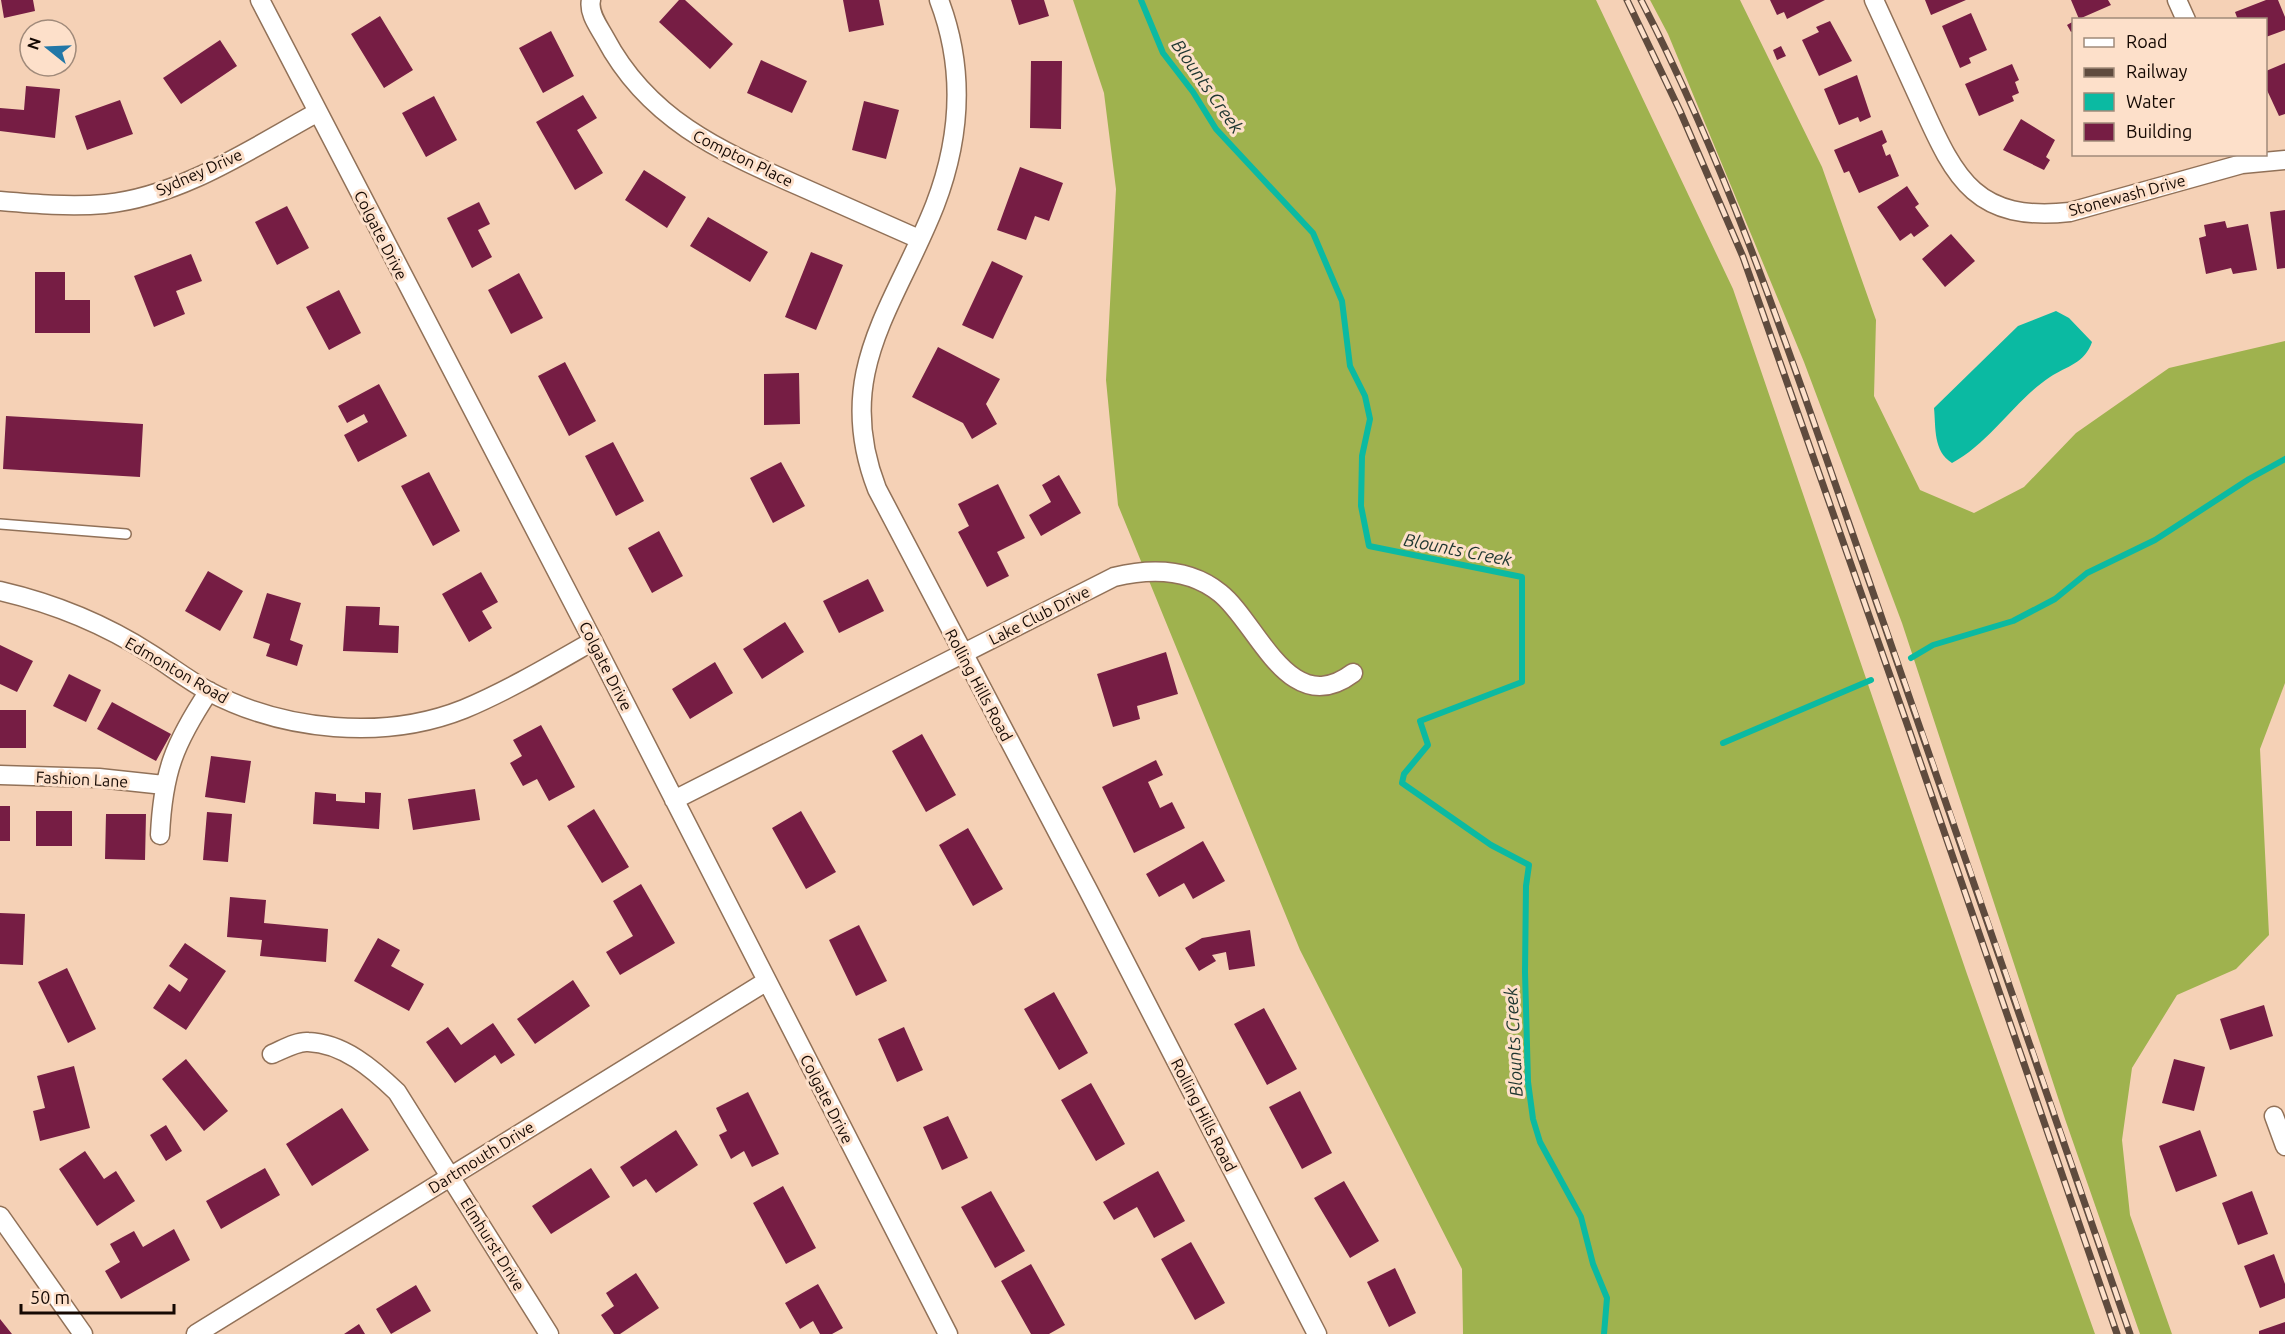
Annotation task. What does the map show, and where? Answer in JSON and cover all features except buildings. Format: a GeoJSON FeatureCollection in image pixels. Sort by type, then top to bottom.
{"type":"FeatureCollection","features":[{"type":"Feature","properties":{"kind":"street","name":"Colgate Drive"},"geometry":{"type":"LineString","coordinates":[[260,0],[593,641],[948,1334]]}},
{"type":"Feature","properties":{"kind":"street","name":"Compton Place"},"geometry":{"type":"LineString","coordinates":[[591,0],[590,6],[595,19],[612,52],[634,82],[663,111],[688,131],[721,151],[919,239]]}},
{"type":"Feature","properties":{"kind":"street","name":"Rolling Hills Road"},"geometry":{"type":"LineString","coordinates":[[939,0],[954,49],[958,82],[957,119],[952,146],[935,204],[872,344],[860,398],[861,430],[867,463],[877,489],[962,654],[1088,890],[1317,1334]]}},
{"type":"Feature","properties":{"kind":"street","name":"Stonewash Drive"},"geometry":{"type":"LineString","coordinates":[[1874,0],[1944,155],[1967,184],[1994,203],[2015,211],[2042,215],[2070,212],[2240,159],[2285,160]]}},
{"type":"Feature","properties":{"kind":"street"},"geometry":{"type":"LineString","coordinates":[[2177,0],[2185,18]]}},
{"type":"Feature","properties":{"kind":"street","name":"Sydney Drive"},"geometry":{"type":"LineString","coordinates":[[0,201],[70,206],[135,198],[166,189],[209,171],[318,112]]}},
{"type":"Feature","properties":{"kind":"street","name":"Lake Club Drive"},"geometry":{"type":"LineString","coordinates":[[675,800],[1114,577],[1137,571],[1160,570],[1183,574],[1220,592],[1233,605],[1282,669],[1292,678],[1310,685],[1324,685],[1337,682],[1353,673]]}},
{"type":"Feature","properties":{"kind":"street","name":"Edmonton Road"},"geometry":{"type":"LineString","coordinates":[[0,591],[77,616],[151,654],[209,691],[235,703],[293,721],[339,727],[381,727],[417,722],[462,709],[501,692],[593,641]]}},
{"type":"Feature","properties":{"kind":"street"},"geometry":{"type":"LineString","coordinates":[[160,835],[164,785],[175,750],[209,691]]}},
{"type":"Feature","properties":{"kind":"street","name":"Fashion Lane"},"geometry":{"type":"LineString","coordinates":[[0,775],[99,778],[164,785]]}},
{"type":"Feature","properties":{"kind":"street","name":"Dartmouth Drive"},"geometry":{"type":"LineString","coordinates":[[196,1334],[767,981]]}},
{"type":"Feature","properties":{"kind":"street","name":"Elmhurst Drive"},"geometry":{"type":"LineString","coordinates":[[272,1054],[306,1041],[328,1046],[358,1059],[377,1072],[397,1092],[549,1334]]}},
{"type":"Feature","properties":{"kind":"street"},"geometry":{"type":"LineString","coordinates":[[2274,1116],[2285,1146]]}},
{"type":"Feature","properties":{"kind":"street"},"geometry":{"type":"LineString","coordinates":[[0,1216],[83,1334]]}},
{"type":"Feature","properties":{"kind":"lane"},"geometry":{"type":"LineString","coordinates":[[0,524],[126,534]]}},
{"type":"Feature","properties":{"kind":"green space"},"geometry":{"type":"Polygon","coordinates":[[[1073,0],[1596,0],[1733,289],[1967,974],[2095,1334],[1463,1334],[1462,1269],[1300,950],[1118,505],[1106,380],[1116,189],[1104,93],[1073,0]]]}},
{"type":"Feature","properties":{"kind":"green space"},"geometry":{"type":"Polygon","coordinates":[[[1650,0],[1740,0],[1822,167],[1876,320],[1874,396],[1920,490],[1974,513],[2024,487],[2076,433],[2169,368],[2285,341],[2285,683],[2260,749],[2269,935],[2236,969],[2177,995],[2132,1068],[2122,1140],[2130,1215],[2172,1334],[2140,1334],[2065,1119],[1902,623],[1804,362],[1668,34],[1650,0]]]}},
{"type":"Feature","properties":{"kind":"water"},"geometry":{"type":"Polygon","coordinates":[[[2056,311],[2069,318],[2092,342],[2085,355],[2037,386],[1979,444],[1952,463],[1938,446],[1934,408],[2018,326],[2056,311]]]}},
{"type":"Feature","properties":{"kind":"waterway","name":"Blounts Creek"},"geometry":{"type":"LineString","coordinates":[[1141,0],[1163,53],[1193,92],[1216,129],[1313,233],[1342,301],[1350,366],[1365,396],[1370,419],[1362,456],[1361,506],[1369,546],[1522,577],[1522,682],[1420,721],[1428,745],[1404,774],[1402,783],[1491,845],[1529,865],[1526,886],[1525,972],[1528,1082],[1533,1119],[1540,1142],[1581,1217],[1593,1264],[1607,1298],[1604,1334]]}},
{"type":"Feature","properties":{"kind":"waterway"},"geometry":{"type":"LineString","coordinates":[[1911,658],[1933,645],[2013,621],[2055,599],[2087,573],[2155,540],[2249,479],[2285,459]]}},
{"type":"Feature","properties":{"kind":"waterway"},"geometry":{"type":"LineString","coordinates":[[1723,743],[1871,680]]}},
{"type":"Feature","properties":{"kind":"railway"},"geometry":{"type":"LineString","coordinates":[[1627,0],[1680,111],[1743,257],[2117,1334]]}},
{"type":"Feature","properties":{"kind":"railway"},"geometry":{"type":"LineString","coordinates":[[1641,0],[1705,136],[1787,345],[2130,1334]]}}]}
